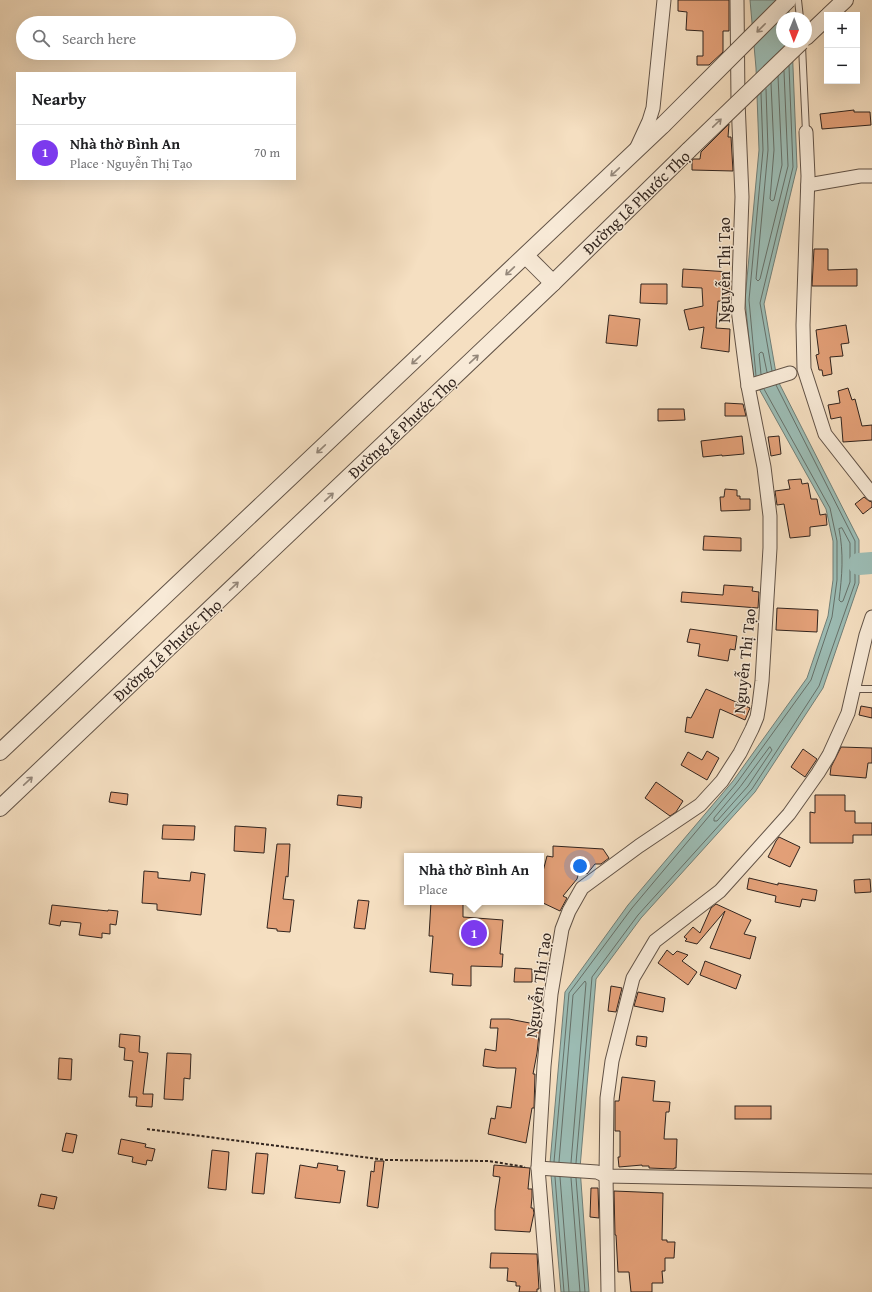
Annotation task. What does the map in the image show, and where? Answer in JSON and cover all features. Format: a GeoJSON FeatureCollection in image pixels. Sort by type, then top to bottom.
{"type":"FeatureCollection","features":[{"type":"Feature","properties":{"kind":"street"},"geometry":{"type":"LineString","coordinates":[[633,155],[645,131],[652,108],[664,0]]}},
{"type":"Feature","properties":{"kind":"street","name":"Nguyễn Thị Tạo"},"geometry":{"type":"LineString","coordinates":[[548,1292],[543,1169],[544,1066],[551,994],[562,929],[569,911],[582,888],[639,846],[700,806],[722,781],[737,759],[752,729],[756,717],[762,681],[770,548],[770,516],[764,467],[738,309],[742,197],[738,101],[737,0]]}},
{"type":"Feature","properties":{"kind":"street"},"geometry":{"type":"LineString","coordinates":[[0,752],[633,155],[788,0]]}},
{"type":"Feature","properties":{"kind":"street"},"geometry":{"type":"LineString","coordinates":[[832,12],[844,0]]}},
{"type":"Feature","properties":{"kind":"street"},"geometry":{"type":"LineString","coordinates":[[812,31],[824,20]]}},
{"type":"Feature","properties":{"kind":"street","name":"Đường Lê Phước Thọ"},"geometry":{"type":"LineString","coordinates":[[0,808],[554,283],[795,48]]}},
{"type":"Feature","properties":{"kind":"street"},"geometry":{"type":"LineString","coordinates":[[806,132],[808,185],[803,325],[804,369],[825,434],[872,494]]}},
{"type":"Feature","properties":{"kind":"street"},"geometry":{"type":"LineString","coordinates":[[808,185],[860,176],[872,176]]}},
{"type":"Feature","properties":{"kind":"street"},"geometry":{"type":"LineString","coordinates":[[526,256],[554,283]]}},
{"type":"Feature","properties":{"kind":"street"},"geometry":{"type":"LineString","coordinates":[[750,385],[790,373]]}},
{"type":"Feature","properties":{"kind":"street"},"geometry":{"type":"LineString","coordinates":[[608,1292],[601,1174],[607,1098],[612,1061],[633,978],[655,941],[720,891],[790,814],[818,773],[829,754],[848,713],[866,635],[872,617]]}},
{"type":"Feature","properties":{"kind":"street"},"geometry":{"type":"LineString","coordinates":[[543,1169],[601,1174],[872,1181]]}},
{"type":"Feature","properties":{"kind":"lane"},"geometry":{"type":"LineString","coordinates":[[798,0],[799,12]]}},
{"type":"Feature","properties":{"kind":"lane"},"geometry":{"type":"LineString","coordinates":[[801,48],[806,132]]}},
{"type":"Feature","properties":{"kind":"lane"},"geometry":{"type":"LineString","coordinates":[[790,373],[804,369]]}},
{"type":"Feature","properties":{"kind":"lane"},"geometry":{"type":"LineString","coordinates":[[854,690],[872,689]]}},
{"type":"Feature","properties":{"kind":"path"},"geometry":{"type":"LineString","coordinates":[[147,1129],[386,1160],[489,1161],[543,1169]]}},
{"type":"Feature","properties":{"kind":"water"},"geometry":{"type":"Polygon","coordinates":[[[750,0],[787,0],[789,12],[776,12],[776,48],[792,48],[797,167],[764,304],[777,379],[859,540],[859,583],[823,688],[755,792],[641,918],[596,979],[580,1168],[589,1292],[561,1292],[550,1163],[565,992],[628,905],[733,781],[807,678],[828,616],[833,580],[833,541],[826,509],[753,378],[745,300],[759,150],[756,68],[750,0]]]}},
{"type":"Feature","properties":{"kind":"building"},"geometry":{"type":"Polygon","coordinates":[[[678,0],[729,0],[729,31],[723,31],[723,52],[709,65],[697,65],[697,56],[703,56],[703,31],[686,30],[687,12],[678,11],[678,0]]]}},
{"type":"Feature","properties":{"kind":"building"},"geometry":{"type":"Polygon","coordinates":[[[854,110],[854,112],[870,112],[871,125],[822,129],[820,114],[854,110]]]}},
{"type":"Feature","properties":{"kind":"building"},"geometry":{"type":"Polygon","coordinates":[[[729,124],[728,137],[731,137],[733,171],[692,170],[693,159],[700,159],[701,152],[729,124]]]}},
{"type":"Feature","properties":{"kind":"building"},"geometry":{"type":"Polygon","coordinates":[[[814,249],[828,249],[828,270],[857,269],[857,286],[812,286],[814,249]]]}},
{"type":"Feature","properties":{"kind":"building"},"geometry":{"type":"Polygon","coordinates":[[[683,269],[730,272],[729,302],[718,301],[716,328],[730,329],[729,352],[701,348],[704,327],[689,330],[684,310],[703,306],[702,288],[682,287],[683,269]]]}},
{"type":"Feature","properties":{"kind":"building"},"geometry":{"type":"Polygon","coordinates":[[[641,284],[667,284],[667,304],[640,303],[641,284]]]}},
{"type":"Feature","properties":{"kind":"building"},"geometry":{"type":"Polygon","coordinates":[[[609,315],[640,319],[637,346],[606,343],[609,315]]]}},
{"type":"Feature","properties":{"kind":"building"},"geometry":{"type":"Polygon","coordinates":[[[846,325],[849,343],[841,344],[843,356],[830,357],[832,374],[823,376],[822,370],[819,370],[816,355],[819,354],[816,330],[846,325]]]}},
{"type":"Feature","properties":{"kind":"building"},"geometry":{"type":"Polygon","coordinates":[[[848,388],[852,400],[855,399],[862,426],[872,425],[872,440],[843,442],[841,417],[831,419],[828,405],[840,403],[838,391],[848,388]]]}},
{"type":"Feature","properties":{"kind":"building"},"geometry":{"type":"Polygon","coordinates":[[[725,403],[743,404],[746,416],[725,416],[725,403]]]}},
{"type":"Feature","properties":{"kind":"building"},"geometry":{"type":"Polygon","coordinates":[[[658,409],[684,409],[685,420],[658,421],[658,409]]]}},
{"type":"Feature","properties":{"kind":"building"},"geometry":{"type":"Polygon","coordinates":[[[742,436],[744,454],[703,457],[701,441],[742,436]]]}},
{"type":"Feature","properties":{"kind":"building"},"geometry":{"type":"Polygon","coordinates":[[[779,436],[781,454],[771,456],[768,437],[779,436]]]}},
{"type":"Feature","properties":{"kind":"building"},"geometry":{"type":"Polygon","coordinates":[[[801,479],[802,484],[808,483],[811,499],[817,499],[820,515],[826,514],[827,525],[810,527],[810,536],[790,538],[784,504],[777,505],[775,491],[790,489],[788,480],[801,479]]]}},
{"type":"Feature","properties":{"kind":"building"},"geometry":{"type":"Polygon","coordinates":[[[725,489],[737,490],[737,496],[740,496],[740,499],[750,499],[750,510],[721,511],[720,497],[724,497],[725,489]]]}},
{"type":"Feature","properties":{"kind":"building"},"geometry":{"type":"Polygon","coordinates":[[[864,497],[872,502],[872,507],[863,514],[855,504],[864,497]]]}},
{"type":"Feature","properties":{"kind":"building"},"geometry":{"type":"Polygon","coordinates":[[[704,536],[741,538],[741,551],[703,550],[704,536]]]}},
{"type":"Feature","properties":{"kind":"building"},"geometry":{"type":"Polygon","coordinates":[[[724,585],[753,587],[752,591],[759,592],[758,608],[681,602],[682,592],[723,595],[724,585]]]}},
{"type":"Feature","properties":{"kind":"building"},"geometry":{"type":"Polygon","coordinates":[[[777,608],[818,610],[817,632],[776,630],[777,608]]]}},
{"type":"Feature","properties":{"kind":"building"},"geometry":{"type":"Polygon","coordinates":[[[690,629],[737,636],[735,650],[730,649],[728,661],[698,656],[700,644],[687,642],[690,629]]]}},
{"type":"Feature","properties":{"kind":"building"},"geometry":{"type":"Polygon","coordinates":[[[706,689],[750,708],[745,720],[720,709],[713,738],[685,732],[687,717],[691,718],[706,689]]]}},
{"type":"Feature","properties":{"kind":"building"},"geometry":{"type":"Polygon","coordinates":[[[861,706],[872,708],[872,718],[859,715],[861,706]]]}},
{"type":"Feature","properties":{"kind":"building"},"geometry":{"type":"Polygon","coordinates":[[[841,747],[872,748],[872,763],[868,763],[866,778],[830,775],[831,767],[841,747]]]}},
{"type":"Feature","properties":{"kind":"building"},"geometry":{"type":"Polygon","coordinates":[[[803,749],[817,759],[805,777],[791,767],[803,749]]]}},
{"type":"Feature","properties":{"kind":"building"},"geometry":{"type":"Polygon","coordinates":[[[707,751],[719,758],[707,780],[681,765],[688,752],[702,760],[707,751]]]}},
{"type":"Feature","properties":{"kind":"building"},"geometry":{"type":"Polygon","coordinates":[[[656,782],[683,801],[676,812],[670,816],[645,798],[656,782]]]}},
{"type":"Feature","properties":{"kind":"building"},"geometry":{"type":"Polygon","coordinates":[[[111,792],[128,794],[127,805],[109,802],[111,792]]]}},
{"type":"Feature","properties":{"kind":"building"},"geometry":{"type":"Polygon","coordinates":[[[338,795],[362,797],[361,808],[337,805],[338,795]]]}},
{"type":"Feature","properties":{"kind":"building"},"geometry":{"type":"Polygon","coordinates":[[[815,795],[845,795],[845,811],[855,811],[855,823],[872,823],[872,835],[853,835],[853,843],[810,843],[810,812],[815,813],[815,795]]]}},
{"type":"Feature","properties":{"kind":"building"},"geometry":{"type":"Polygon","coordinates":[[[163,825],[195,826],[194,840],[162,839],[163,825]]]}},
{"type":"Feature","properties":{"kind":"building"},"geometry":{"type":"Polygon","coordinates":[[[235,826],[266,828],[264,853],[234,851],[235,826]]]}},
{"type":"Feature","properties":{"kind":"building"},"geometry":{"type":"Polygon","coordinates":[[[779,837],[800,847],[790,867],[768,857],[779,837]]]}},
{"type":"Feature","properties":{"kind":"building"},"geometry":{"type":"Polygon","coordinates":[[[277,844],[290,844],[288,877],[286,876],[283,899],[294,900],[290,932],[277,931],[277,929],[267,928],[277,844]]]}},
{"type":"Feature","properties":{"kind":"building"},"geometry":{"type":"Polygon","coordinates":[[[553,846],[603,849],[609,858],[601,864],[595,864],[587,874],[580,868],[577,879],[563,896],[567,898],[560,911],[544,903],[544,868],[547,856],[553,857],[553,846]]]}},
{"type":"Feature","properties":{"kind":"building"},"geometry":{"type":"Polygon","coordinates":[[[144,871],[158,872],[158,878],[190,881],[191,872],[205,874],[201,915],[157,910],[157,904],[142,903],[144,871]]]}},
{"type":"Feature","properties":{"kind":"building"},"geometry":{"type":"Polygon","coordinates":[[[749,878],[778,885],[778,883],[817,890],[815,901],[802,899],[800,907],[775,902],[776,896],[747,889],[749,878]]]}},
{"type":"Feature","properties":{"kind":"building"},"geometry":{"type":"Polygon","coordinates":[[[870,879],[871,892],[855,893],[854,880],[870,879]]]}},
{"type":"Feature","properties":{"kind":"building"},"geometry":{"type":"Polygon","coordinates":[[[358,900],[369,901],[365,929],[354,928],[358,900]]]}},
{"type":"Feature","properties":{"kind":"building"},"geometry":{"type":"Polygon","coordinates":[[[716,904],[751,920],[744,934],[756,937],[750,959],[710,948],[725,911],[697,944],[685,941],[687,939],[684,937],[693,927],[700,933],[711,908],[716,904]]]}},
{"type":"Feature","properties":{"kind":"building"},"geometry":{"type":"Polygon","coordinates":[[[52,905],[118,911],[116,925],[110,924],[110,934],[102,933],[102,938],[79,935],[81,923],[61,921],[60,926],[49,924],[52,905]]]}},
{"type":"Feature","properties":{"kind":"building"},"geometry":{"type":"Polygon","coordinates":[[[431,905],[463,905],[463,917],[503,920],[500,954],[503,954],[502,967],[471,966],[471,986],[452,985],[453,974],[430,972],[433,936],[429,936],[431,905]]]}},
{"type":"Feature","properties":{"kind":"building"},"geometry":{"type":"Polygon","coordinates":[[[667,950],[673,955],[677,951],[688,955],[682,961],[697,972],[688,985],[658,963],[667,950]]]}},
{"type":"Feature","properties":{"kind":"building"},"geometry":{"type":"Polygon","coordinates":[[[705,961],[741,975],[736,989],[700,975],[705,961]]]}},
{"type":"Feature","properties":{"kind":"building"},"geometry":{"type":"Polygon","coordinates":[[[515,968],[532,969],[532,982],[514,982],[515,968]]]}},
{"type":"Feature","properties":{"kind":"building"},"geometry":{"type":"Polygon","coordinates":[[[611,986],[622,988],[616,1012],[608,1011],[611,986]]]}},
{"type":"Feature","properties":{"kind":"building"},"geometry":{"type":"Polygon","coordinates":[[[638,992],[665,998],[663,1012],[634,1006],[638,992]]]}},
{"type":"Feature","properties":{"kind":"building"},"geometry":{"type":"Polygon","coordinates":[[[491,1019],[509,1019],[540,1025],[533,1074],[535,1074],[534,1108],[532,1108],[526,1143],[488,1134],[491,1118],[495,1119],[497,1106],[511,1108],[516,1068],[483,1066],[485,1049],[496,1051],[498,1028],[490,1028],[491,1019]]]}},
{"type":"Feature","properties":{"kind":"building"},"geometry":{"type":"Polygon","coordinates":[[[120,1034],[140,1036],[139,1052],[148,1053],[143,1094],[153,1094],[152,1107],[136,1106],[137,1097],[129,1097],[133,1061],[124,1060],[125,1048],[119,1047],[120,1034]]]}},
{"type":"Feature","properties":{"kind":"building"},"geometry":{"type":"Polygon","coordinates":[[[637,1036],[647,1037],[646,1047],[636,1045],[637,1036]]]}},
{"type":"Feature","properties":{"kind":"building"},"geometry":{"type":"Polygon","coordinates":[[[167,1053],[191,1054],[190,1079],[184,1078],[183,1100],[164,1099],[167,1053]]]}},
{"type":"Feature","properties":{"kind":"building"},"geometry":{"type":"Polygon","coordinates":[[[59,1058],[72,1059],[71,1080],[58,1079],[59,1058]]]}},
{"type":"Feature","properties":{"kind":"building"},"geometry":{"type":"Polygon","coordinates":[[[622,1077],[655,1081],[653,1101],[670,1102],[669,1112],[666,1112],[664,1139],[677,1139],[676,1168],[649,1168],[649,1166],[642,1165],[619,1167],[618,1157],[620,1157],[620,1131],[615,1131],[615,1101],[619,1101],[622,1077]]]}},
{"type":"Feature","properties":{"kind":"building"},"geometry":{"type":"Polygon","coordinates":[[[735,1106],[771,1106],[771,1119],[735,1119],[735,1106]]]}},
{"type":"Feature","properties":{"kind":"building"},"geometry":{"type":"Polygon","coordinates":[[[66,1133],[77,1135],[73,1153],[62,1151],[66,1133]]]}},
{"type":"Feature","properties":{"kind":"building"},"geometry":{"type":"Polygon","coordinates":[[[121,1139],[146,1144],[145,1147],[155,1149],[152,1161],[147,1160],[146,1165],[132,1162],[133,1157],[118,1154],[121,1139]]]}},
{"type":"Feature","properties":{"kind":"building"},"geometry":{"type":"Polygon","coordinates":[[[212,1150],[229,1152],[226,1190],[208,1188],[212,1150]]]}},
{"type":"Feature","properties":{"kind":"building"},"geometry":{"type":"Polygon","coordinates":[[[256,1153],[268,1154],[264,1194],[252,1193],[256,1153]]]}},
{"type":"Feature","properties":{"kind":"building"},"geometry":{"type":"Polygon","coordinates":[[[375,1161],[384,1161],[378,1208],[367,1206],[371,1171],[374,1172],[375,1161]]]}},
{"type":"Feature","properties":{"kind":"building"},"geometry":{"type":"Polygon","coordinates":[[[318,1163],[338,1166],[337,1170],[345,1171],[340,1203],[295,1198],[300,1165],[317,1168],[318,1163]]]}},
{"type":"Feature","properties":{"kind":"building"},"geometry":{"type":"Polygon","coordinates":[[[494,1165],[530,1168],[528,1189],[532,1189],[531,1208],[533,1208],[534,1213],[530,1232],[495,1230],[495,1210],[500,1177],[493,1176],[494,1165]]]}},
{"type":"Feature","properties":{"kind":"building"},"geometry":{"type":"Polygon","coordinates":[[[591,1188],[598,1188],[599,1218],[590,1217],[591,1188]]]}},
{"type":"Feature","properties":{"kind":"building"},"geometry":{"type":"Polygon","coordinates":[[[614,1191],[663,1193],[662,1240],[667,1240],[667,1242],[675,1242],[674,1258],[665,1258],[665,1271],[662,1271],[663,1283],[652,1283],[652,1292],[631,1292],[629,1272],[618,1272],[614,1191]]]}},
{"type":"Feature","properties":{"kind":"building"},"geometry":{"type":"Polygon","coordinates":[[[41,1194],[57,1197],[54,1209],[38,1206],[41,1194]]]}},
{"type":"Feature","properties":{"kind":"building"},"geometry":{"type":"Polygon","coordinates":[[[491,1253],[537,1254],[539,1289],[537,1289],[537,1292],[519,1292],[520,1286],[516,1286],[516,1282],[507,1281],[508,1268],[490,1268],[491,1253]]]}},
{"type":"Feature","properties":{"kind":"waterway"},"geometry":{"type":"LineString","coordinates":[[859,564],[872,563]]}},
{"type":"Feature","properties":{"kind":"place","name":"Nhà thờ Bình An"},"geometry":{"type":"Point","coordinates":[474,933]}}]}
